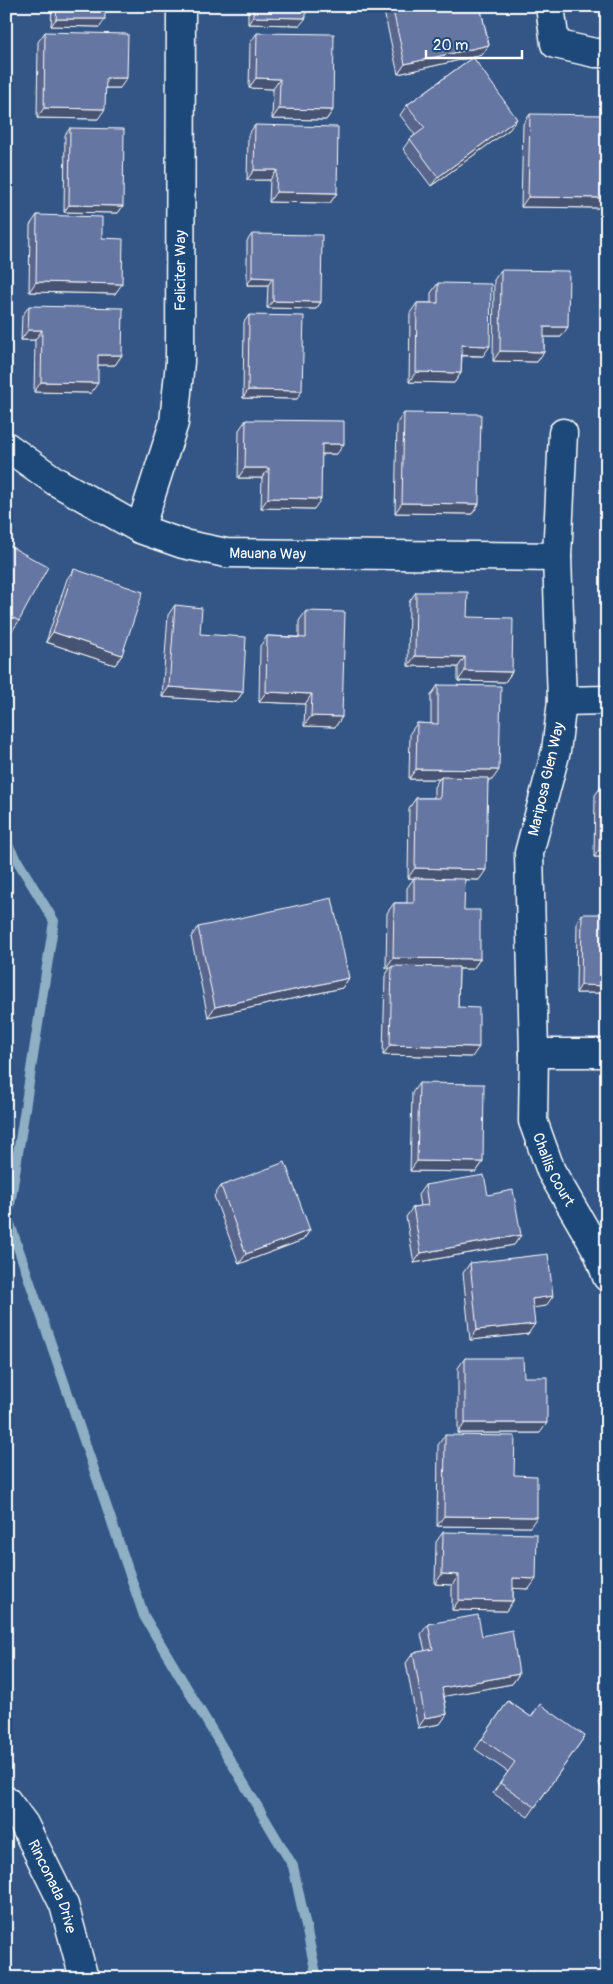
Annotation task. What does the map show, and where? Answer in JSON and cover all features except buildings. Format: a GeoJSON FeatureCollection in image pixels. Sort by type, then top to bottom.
{"type":"FeatureCollection","features":[{"type":"Feature","properties":{"kind":"street","name":"Feliciter Way"},"geometry":{"type":"LineString","coordinates":[[140,529],[174,422],[180,362],[181,6]]}},
{"type":"Feature","properties":{"kind":"street"},"geometry":{"type":"LineString","coordinates":[[550,6],[555,44],[595,53],[607,53]]}},
{"type":"Feature","properties":{"kind":"street","name":"Mariposa Glen Way"},"geometry":{"type":"LineString","coordinates":[[534,1053],[529,853],[556,751],[562,701],[557,557],[563,432]]}},
{"type":"Feature","properties":{"kind":"street","name":"Mauana Way"},"geometry":{"type":"LineString","coordinates":[[6,446],[55,481],[140,529],[183,544],[226,553],[557,557]]}},
{"type":"Feature","properties":{"kind":"street"},"geometry":{"type":"LineString","coordinates":[[562,701],[607,700]]}},
{"type":"Feature","properties":{"kind":"street"},"geometry":{"type":"LineString","coordinates":[[534,1053],[607,1053]]}},
{"type":"Feature","properties":{"kind":"street","name":"Challis Court"},"geometry":{"type":"LineString","coordinates":[[534,1053],[533,1121],[551,1171],[598,1252],[607,1277]]}},
{"type":"Feature","properties":{"kind":"street","name":"Rinconada Drive"},"geometry":{"type":"LineString","coordinates":[[6,1800],[24,1824],[64,1905],[84,1978]]}},
{"type":"Feature","properties":{"kind":"waterway"},"geometry":{"type":"LineString","coordinates":[[6,842],[54,921],[8,1218],[144,1616],[293,1866],[317,1978]]}}]}
